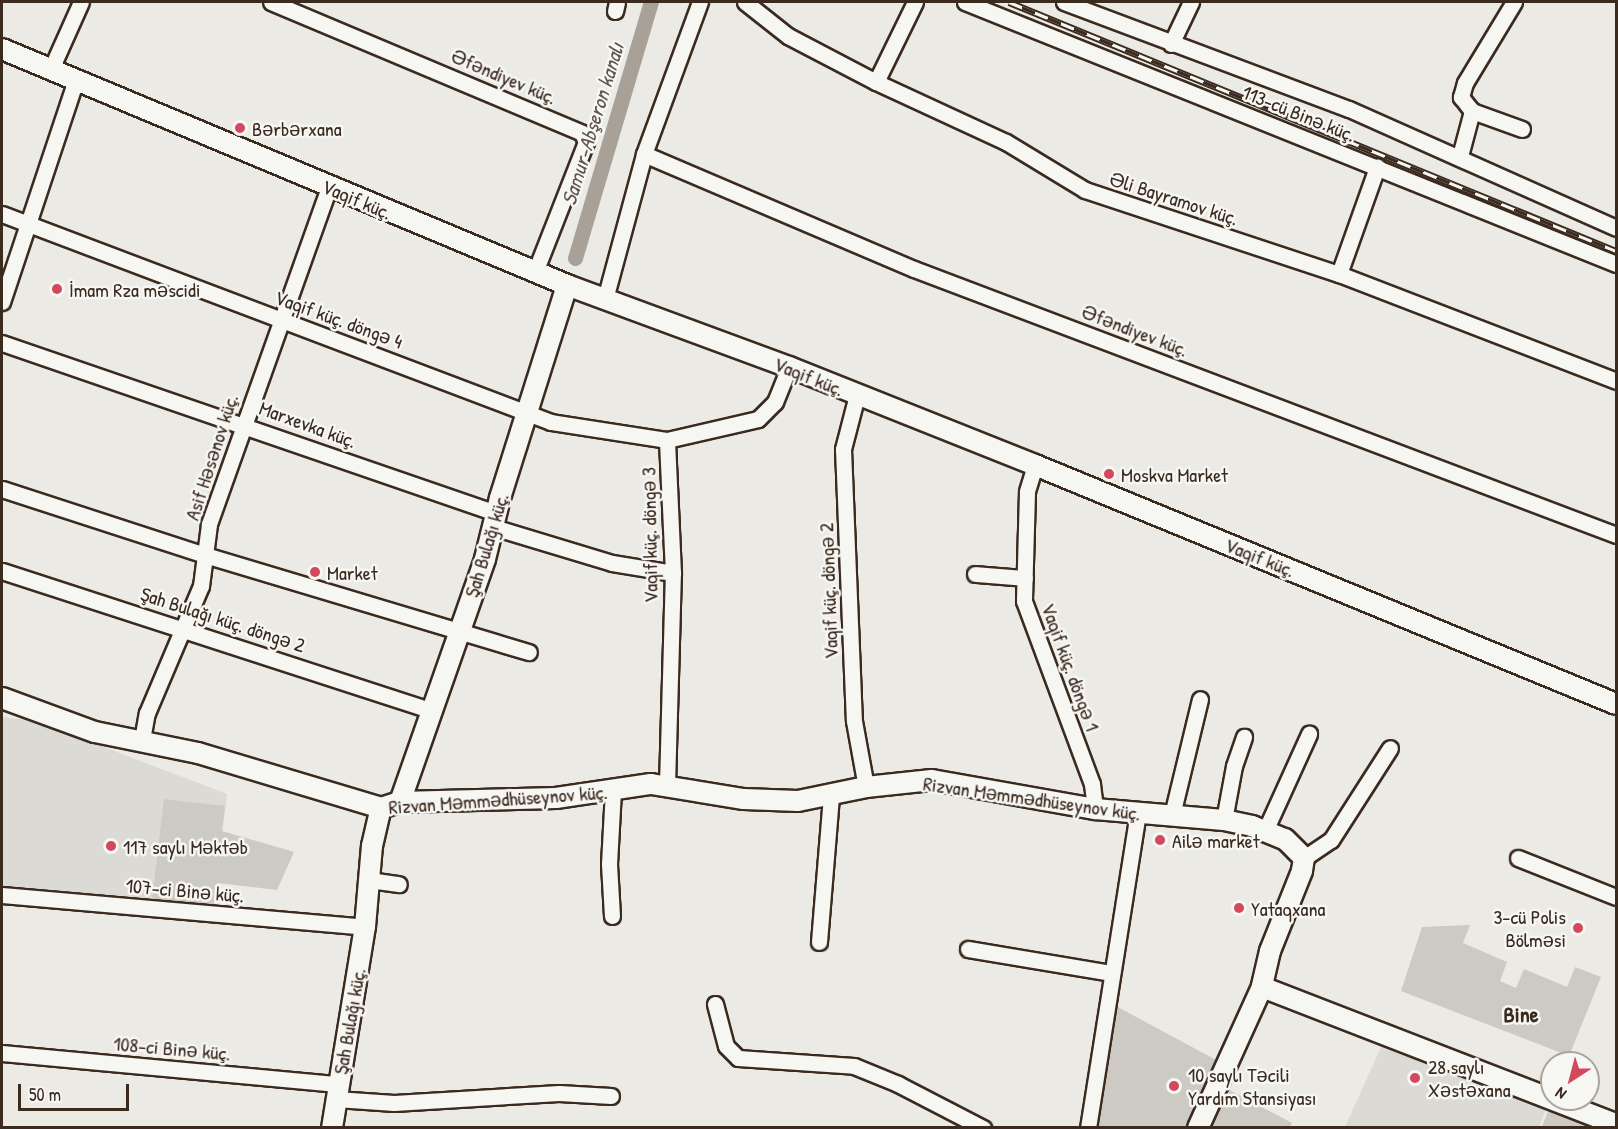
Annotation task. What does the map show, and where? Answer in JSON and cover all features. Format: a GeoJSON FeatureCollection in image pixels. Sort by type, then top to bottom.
{"type":"FeatureCollection","features":[{"type":"Feature","properties":{"kind":"street"},"geometry":{"type":"LineString","coordinates":[[51,69],[81,2]]}},
{"type":"Feature","properties":{"kind":"street","name":"Əfəndiyev küç."},"geometry":{"type":"LineString","coordinates":[[271,2],[582,133],[586,142],[535,272]]}},
{"type":"Feature","properties":{"kind":"street"},"geometry":{"type":"LineString","coordinates":[[605,299],[644,154],[700,2]]}},
{"type":"Feature","properties":{"kind":"street","name":"Əli Bayramov küç."},"geometry":{"type":"LineString","coordinates":[[745,2],[771,26],[876,82],[1006,142],[1086,190],[1339,274],[1617,381]]}},
{"type":"Feature","properties":{"kind":"street"},"geometry":{"type":"LineString","coordinates":[[876,82],[915,2]]}},
{"type":"Feature","properties":{"kind":"street","name":"113-cü Binə küç."},"geometry":{"type":"LineString","coordinates":[[965,2],[1617,264]]}},
{"type":"Feature","properties":{"kind":"street"},"geometry":{"type":"LineString","coordinates":[[1064,2],[1349,109],[1460,156],[1617,228]]}},
{"type":"Feature","properties":{"kind":"street"},"geometry":{"type":"LineString","coordinates":[[1171,44],[1191,2]]}},
{"type":"Feature","properties":{"kind":"street"},"geometry":{"type":"LineString","coordinates":[[1514,2],[1465,83],[1461,97],[1472,111],[1522,129]]}},
{"type":"Feature","properties":{"kind":"street","name":"Vaqif küç."},"geometry":{"type":"LineString","coordinates":[[2,49],[567,285],[789,367],[1035,465],[1617,704]]}},
{"type":"Feature","properties":{"kind":"street"},"geometry":{"type":"LineString","coordinates":[[2,302],[76,79]]}},
{"type":"Feature","properties":{"kind":"street"},"geometry":{"type":"LineString","coordinates":[[1460,156],[1472,111]]}},
{"type":"Feature","properties":{"kind":"street","name":"Əfəndiyev küç."},"geometry":{"type":"LineString","coordinates":[[644,154],[914,269],[1617,535]]}},
{"type":"Feature","properties":{"kind":"street"},"geometry":{"type":"LineString","coordinates":[[1339,274],[1377,167]]}},
{"type":"Feature","properties":{"kind":"street","name":"Asif Həsənov küç."},"geometry":{"type":"LineString","coordinates":[[142,740],[147,713],[201,586],[209,524],[279,320],[328,187]]}},
{"type":"Feature","properties":{"kind":"street","name":"Vaqif küç. döngə 4"},"geometry":{"type":"LineString","coordinates":[[2,214],[552,422],[667,440]]}},
{"type":"Feature","properties":{"kind":"street","name":"Şah Bulağı küç."},"geometry":{"type":"LineString","coordinates":[[332,1128],[365,927],[369,880],[390,805],[431,710],[458,632],[567,285]]}},
{"type":"Feature","properties":{"kind":"street","name":"Marxevka küç."},"geometry":{"type":"LineString","coordinates":[[2,343],[244,423],[612,563],[673,573]]}},
{"type":"Feature","properties":{"kind":"street","name":"Vaqif küç. döngə 3"},"geometry":{"type":"LineString","coordinates":[[667,785],[673,573],[667,440],[758,419],[775,402],[789,367]]}},
{"type":"Feature","properties":{"kind":"street","name":"Vaqif küç. döngə 2"},"geometry":{"type":"LineString","coordinates":[[857,395],[843,449],[854,721],[866,787]]}},
{"type":"Feature","properties":{"kind":"street","name":"Vaqif küç. döngə 1"},"geometry":{"type":"LineString","coordinates":[[1035,465],[1027,492],[1025,578],[1027,616],[1092,784],[1095,809]]}},
{"type":"Feature","properties":{"kind":"street"},"geometry":{"type":"LineString","coordinates":[[2,489],[205,555],[529,652]]}},
{"type":"Feature","properties":{"kind":"street","name":"Şah Bulağı küç. döngə 2"},"geometry":{"type":"LineString","coordinates":[[2,571],[184,628],[431,710]]}},
{"type":"Feature","properties":{"kind":"street"},"geometry":{"type":"LineString","coordinates":[[975,574],[1025,578]]}},
{"type":"Feature","properties":{"kind":"street","name":"Rizvan Məmmədhüseynov küç."},"geometry":{"type":"LineString","coordinates":[[2,698],[95,732],[142,740],[390,805],[556,798],[667,785],[744,799],[798,801],[866,787],[932,780],[1095,809],[1224,820],[1265,831],[1294,845],[1304,858]]}},
{"type":"Feature","properties":{"kind":"street"},"geometry":{"type":"LineString","coordinates":[[1172,815],[1200,699]]}},
{"type":"Feature","properties":{"kind":"street"},"geometry":{"type":"LineString","coordinates":[[1265,831],[1309,734]]}},
{"type":"Feature","properties":{"kind":"street"},"geometry":{"type":"LineString","coordinates":[[1224,820],[1230,781],[1244,736]]}},
{"type":"Feature","properties":{"kind":"street"},"geometry":{"type":"LineString","coordinates":[[1198,1128],[1262,987],[1273,940],[1302,871],[1304,858],[1331,840],[1390,748]]}},
{"type":"Feature","properties":{"kind":"street"},"geometry":{"type":"LineString","coordinates":[[612,916],[609,854],[613,791]]}},
{"type":"Feature","properties":{"kind":"street"},"geometry":{"type":"LineString","coordinates":[[819,942],[831,796]]}},
{"type":"Feature","properties":{"kind":"street"},"geometry":{"type":"LineString","coordinates":[[1088,1128],[1138,814]]}},
{"type":"Feature","properties":{"kind":"street"},"geometry":{"type":"LineString","coordinates":[[1518,858],[1617,897]]}},
{"type":"Feature","properties":{"kind":"street"},"geometry":{"type":"LineString","coordinates":[[369,880],[399,884]]}},
{"type":"Feature","properties":{"kind":"street","name":"107-ci Binə küç."},"geometry":{"type":"LineString","coordinates":[[2,895],[365,927]]}},
{"type":"Feature","properties":{"kind":"street"},"geometry":{"type":"LineString","coordinates":[[968,949],[1112,974]]}},
{"type":"Feature","properties":{"kind":"street"},"geometry":{"type":"LineString","coordinates":[[1262,987],[1617,1124]]}},
{"type":"Feature","properties":{"kind":"street"},"geometry":{"type":"LineString","coordinates":[[715,1004],[726,1046],[738,1058],[854,1066],[898,1084],[983,1128]]}},
{"type":"Feature","properties":{"kind":"street","name":"108-ci Binə küç."},"geometry":{"type":"LineString","coordinates":[[2,1053],[337,1091],[394,1103],[559,1093],[611,1096]]}},
{"type":"Feature","properties":{"kind":"shaded area","name":"117 saylı Məktəb"},"geometry":{"type":"Polygon","coordinates":[[[2,717],[36,721],[227,794],[213,907],[2,886],[2,717]]]}},
{"type":"Feature","properties":{"kind":"shaded area"},"geometry":{"type":"Polygon","coordinates":[[[164,799],[225,806],[222,831],[294,852],[277,890],[217,883],[213,907],[152,900],[164,799]]]}},
{"type":"Feature","properties":{"kind":"shaded area"},"geometry":{"type":"Polygon","coordinates":[[[1470,925],[1463,943],[1507,962],[1500,981],[1516,988],[1524,969],[1567,987],[1575,967],[1601,977],[1571,1051],[1556,1051],[1401,991],[1422,927],[1470,925]]]}},
{"type":"Feature","properties":{"kind":"shaded area"},"geometry":{"type":"Polygon","coordinates":[[[1114,1005],[1218,1061],[1191,1127],[1095,1128],[1114,1005]]]}},
{"type":"Feature","properties":{"kind":"shaded area","name":"28 saylı Xəstəxana"},"geometry":{"type":"Polygon","coordinates":[[[1381,1047],[1540,1107],[1540,1111],[1545,1111],[1539,1127],[1345,1127],[1381,1047]]]}},
{"type":"Feature","properties":{"kind":"shaded area"},"geometry":{"type":"Polygon","coordinates":[[[1224,1087],[1292,1123],[1290,1127],[1208,1128],[1224,1087]]]}},
{"type":"Feature","properties":{"kind":"shaded area"},"geometry":{"type":"Polygon","coordinates":[[[1548,1111],[1593,1127],[1542,1127],[1548,1111]]]}},
{"type":"Feature","properties":{"kind":"waterway","name":"Samur-Abşeron kanalı"},"geometry":{"type":"LineString","coordinates":[[575,258],[651,2]]}},
{"type":"Feature","properties":{"kind":"railway"},"geometry":{"type":"LineString","coordinates":[[1009,2],[1616,251]]}},
{"type":"Feature","properties":{"kind":"place","name":"Bərbərxana"},"geometry":{"type":"Point","coordinates":[240,128]}},
{"type":"Feature","properties":{"kind":"place","name":"İmam Rza məscidi"},"geometry":{"type":"Point","coordinates":[57,289]}},
{"type":"Feature","properties":{"kind":"place","name":"Moskva Market"},"geometry":{"type":"Point","coordinates":[1109,474]}},
{"type":"Feature","properties":{"kind":"place","name":"Market"},"geometry":{"type":"Point","coordinates":[315,572]}},
{"type":"Feature","properties":{"kind":"place","name":"Ailә market"},"geometry":{"type":"Point","coordinates":[1160,840]}},
{"type":"Feature","properties":{"kind":"place","name":"117 saylı Məktəb"},"geometry":{"type":"Point","coordinates":[111,846]}},
{"type":"Feature","properties":{"kind":"place","name":"Yataqxana"},"geometry":{"type":"Point","coordinates":[1239,908]}},
{"type":"Feature","properties":{"kind":"place","name":"3-cü Polis Bölməsi"},"geometry":{"type":"Point","coordinates":[1578,928]}},
{"type":"Feature","properties":{"kind":"place","name":"28 saylı Xəstəxana"},"geometry":{"type":"Point","coordinates":[1415,1078]}},
{"type":"Feature","properties":{"kind":"place","name":"10 saylı Təcili Yardım Stansiyası"},"geometry":{"type":"Point","coordinates":[1174,1086]}},
{"type":"Feature","properties":{"kind":"district","name":"Bine"},"geometry":{"type":"Point","coordinates":[1521,1015]}}]}
